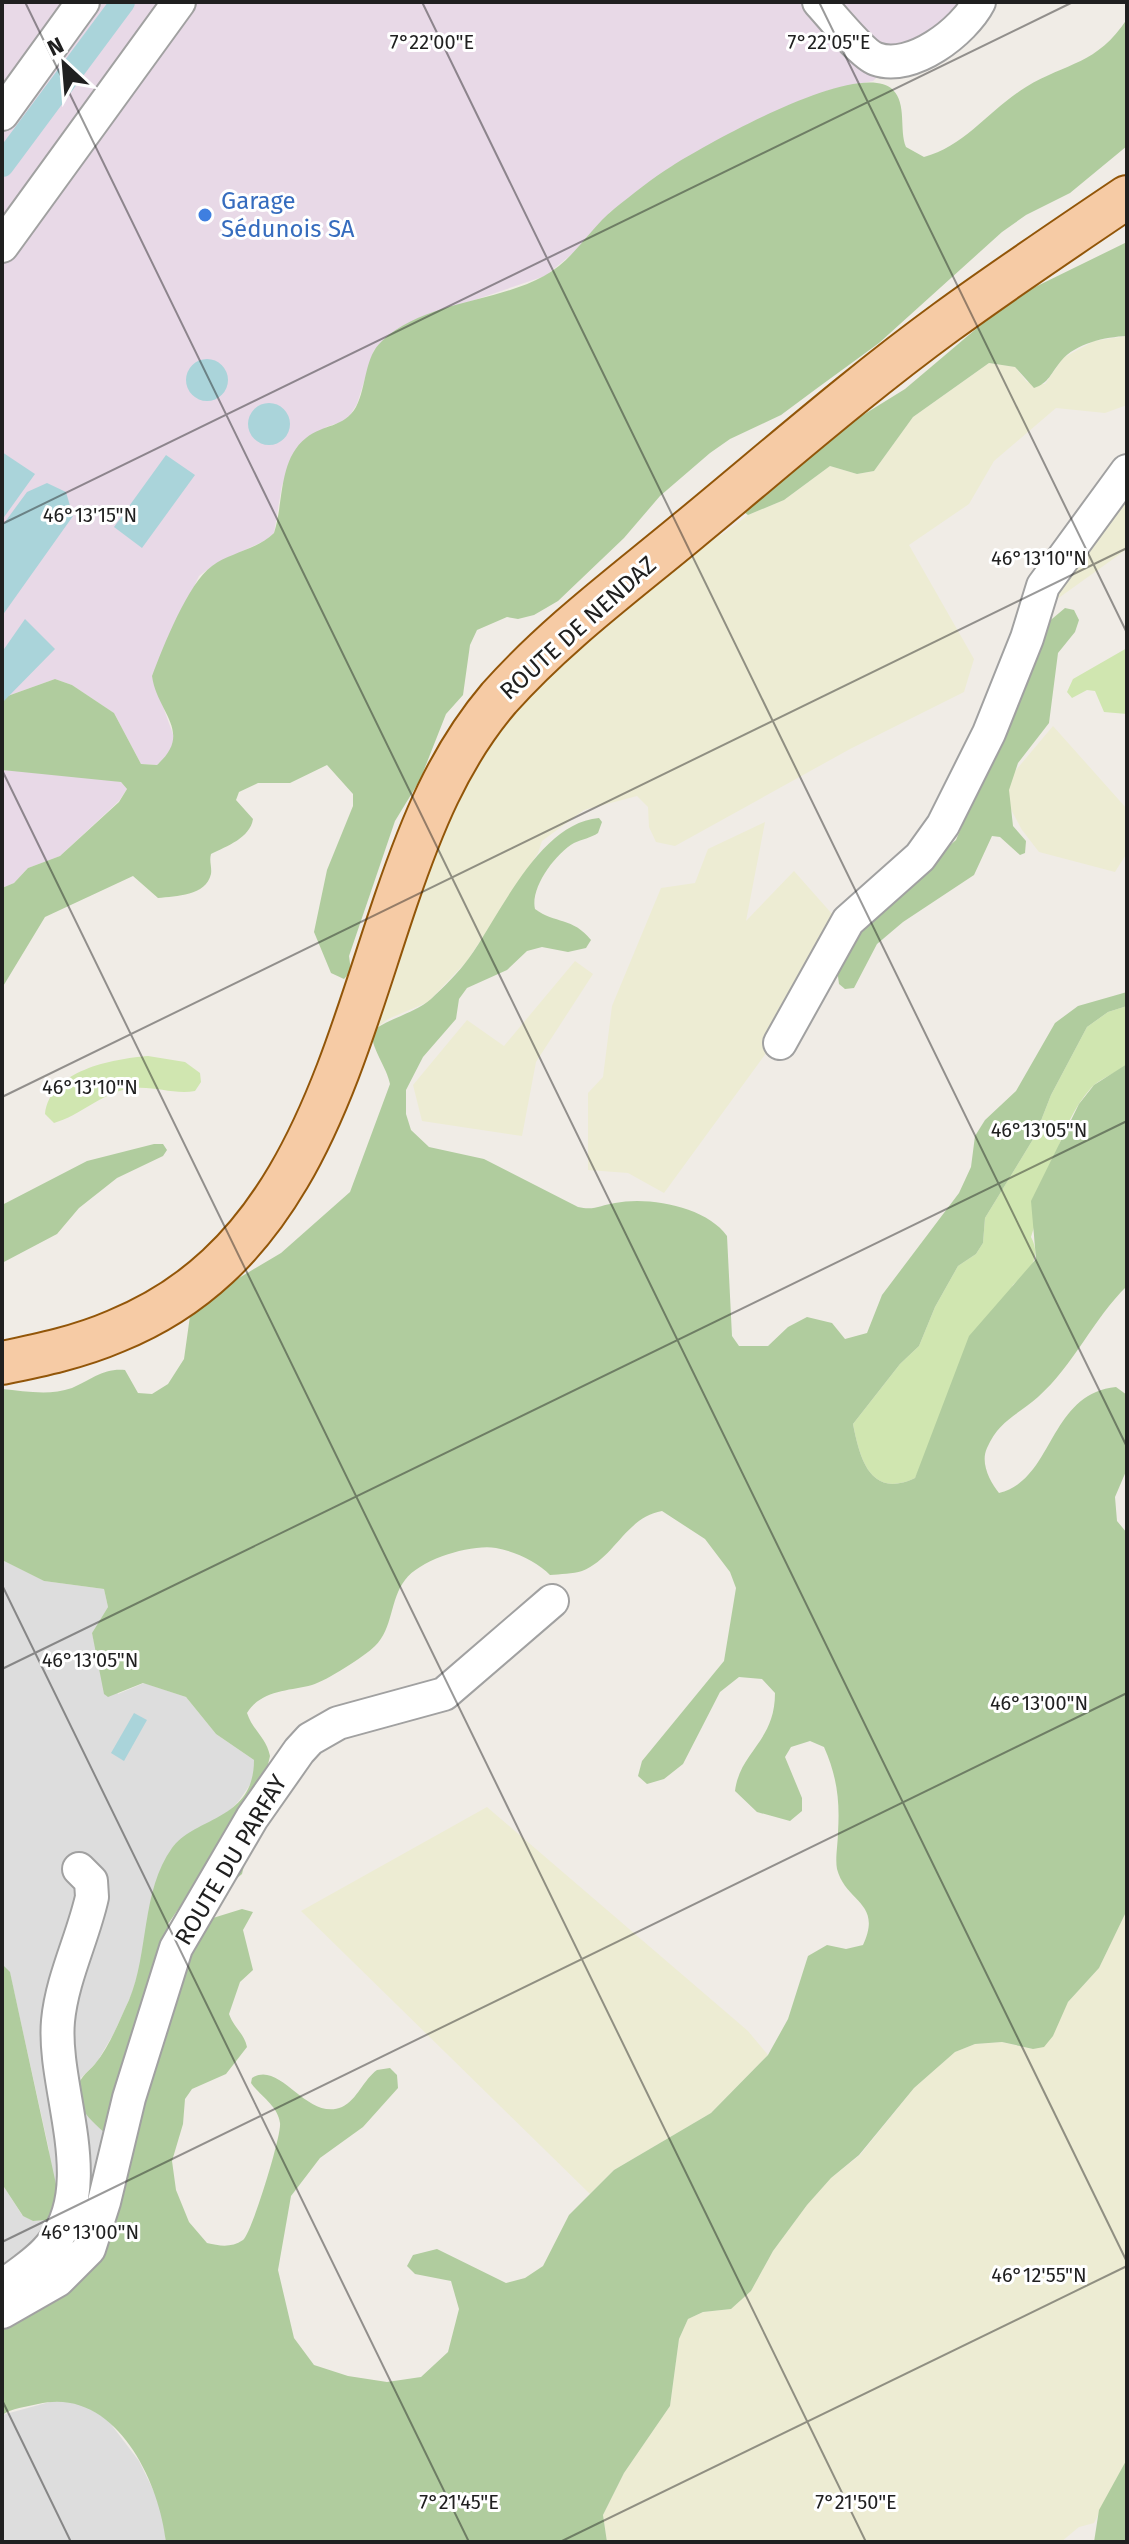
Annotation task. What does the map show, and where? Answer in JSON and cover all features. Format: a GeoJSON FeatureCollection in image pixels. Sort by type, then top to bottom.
{"type":"FeatureCollection","features":[{"type":"Feature","properties":{"kind":"main road","name":"ROUTE DE NENDAZ"},"geometry":{"type":"LineString","coordinates":[[2,1363],[69,1349],[139,1321],[196,1283],[222,1260],[279,1196],[302,1157],[333,1087],[429,809],[466,742],[508,689],[591,610],[892,364],[1127,197]]}},
{"type":"Feature","properties":{"kind":"street"},"geometry":{"type":"LineString","coordinates":[[2,114],[83,2]]}},
{"type":"Feature","properties":{"kind":"street"},"geometry":{"type":"LineString","coordinates":[[2,246],[179,2]]}},
{"type":"Feature","properties":{"kind":"street"},"geometry":{"type":"LineString","coordinates":[[819,2],[874,59],[894,61],[942,43],[965,24],[979,2]]}},
{"type":"Feature","properties":{"kind":"street"},"geometry":{"type":"LineString","coordinates":[[780,1043],[848,921],[920,857],[943,825],[989,733],[1027,638],[1043,586],[1127,471]]}},
{"type":"Feature","properties":{"kind":"street","name":"ROUTE DU PARFAY"},"geometry":{"type":"LineString","coordinates":[[2,2312],[58,2280],[89,2249],[104,2202],[129,2098],[176,1948],[252,1818],[299,1751],[310,1739],[338,1723],[444,1694],[552,1601]]}},
{"type":"Feature","properties":{"kind":"street"},"geometry":{"type":"LineString","coordinates":[[2,2287],[37,2260],[54,2242],[66,2219],[72,2185],[73,2139],[59,2057],[58,2021],[92,1897],[91,1881],[79,1869]]}},
{"type":"Feature","properties":{"kind":"shaded area"},"geometry":{"type":"Polygon","coordinates":[[[2,2],[986,2],[883,71],[873,81],[829,90],[790,106],[610,212],[582,246],[545,276],[448,309],[374,350],[357,404],[347,420],[326,427],[282,485],[274,533],[266,540],[215,564],[199,576],[152,676],[174,737],[172,752],[157,765],[141,764],[114,713],[72,685],[55,679],[2,698],[2,2]]]}},
{"type":"Feature","properties":{"kind":"shaded area"},"geometry":{"type":"Polygon","coordinates":[[[2,770],[81,775],[121,782],[127,789],[119,801],[60,856],[28,868],[14,883],[2,888],[2,770]]]}},
{"type":"Feature","properties":{"kind":"shaded area"},"geometry":{"type":"Polygon","coordinates":[[[2,1560],[44,1581],[104,1589],[108,1607],[92,1633],[98,1658],[118,1694],[144,1683],[186,1697],[216,1734],[254,1760],[254,1779],[225,1815],[174,1845],[133,1991],[97,2062],[81,2078],[83,2109],[124,2149],[74,2250],[2,2320],[2,2184],[22,2215],[33,2221],[47,2220],[49,2150],[10,1973],[2,1964],[2,1560]]]}},
{"type":"Feature","properties":{"kind":"shaded area"},"geometry":{"type":"Polygon","coordinates":[[[57,2400],[81,2404],[107,2419],[139,2461],[162,2508],[166,2542],[2,2542],[2,2415],[57,2400]]]}},
{"type":"Feature","properties":{"kind":"green space"},"geometry":{"type":"Polygon","coordinates":[[[1127,19],[1127,146],[1070,193],[1026,215],[1002,232],[879,343],[781,415],[730,439],[710,453],[660,496],[624,538],[558,601],[534,615],[518,619],[507,617],[477,630],[470,645],[463,695],[446,714],[420,780],[395,821],[349,956],[351,971],[344,979],[331,973],[314,932],[327,870],[353,806],[353,794],[327,765],[290,783],[258,783],[239,792],[236,800],[253,819],[251,826],[237,841],[211,854],[211,874],[197,891],[158,898],[133,876],[45,917],[2,988],[2,888],[14,883],[28,868],[60,856],[119,802],[127,789],[121,782],[2,770],[2,698],[55,679],[72,685],[114,713],[141,764],[157,765],[168,753],[173,732],[152,676],[185,601],[212,566],[274,533],[286,470],[297,447],[319,430],[351,414],[360,399],[372,355],[382,341],[419,318],[525,285],[544,276],[564,262],[614,209],[657,176],[717,140],[783,107],[849,85],[875,83],[893,90],[897,96],[906,147],[924,157],[952,145],[1026,87],[1093,54],[1116,34],[1127,19]]]}},
{"type":"Feature","properties":{"kind":"green space"},"geometry":{"type":"Polygon","coordinates":[[[1127,242],[1127,336],[1083,345],[1067,355],[1046,380],[1034,388],[1015,367],[989,363],[913,417],[874,471],[857,474],[830,466],[784,500],[748,515],[744,512],[744,506],[842,428],[905,389],[983,323],[1031,289],[1127,242]]]}},
{"type":"Feature","properties":{"kind":"green space"},"geometry":{"type":"Polygon","coordinates":[[[1127,336],[1127,405],[1105,413],[1056,408],[994,461],[969,504],[909,545],[974,659],[964,692],[850,749],[675,846],[656,842],[649,827],[648,807],[637,796],[584,810],[542,841],[538,853],[467,961],[428,1002],[388,1019],[372,1031],[415,885],[465,775],[536,680],[687,549],[723,534],[748,515],[784,500],[830,466],[857,474],[874,471],[913,417],[989,363],[1015,367],[1027,382],[1045,384],[1063,358],[1094,341],[1127,336]]]}},
{"type":"Feature","properties":{"kind":"green space"},"geometry":{"type":"Polygon","coordinates":[[[1127,498],[1127,549],[1053,602],[1047,594],[1127,498]]]}},
{"type":"Feature","properties":{"kind":"green space"},"geometry":{"type":"Polygon","coordinates":[[[1065,608],[1074,610],[1079,620],[1075,632],[1058,653],[1049,723],[1018,763],[1009,790],[1013,826],[1026,841],[1025,853],[1020,855],[1000,837],[992,836],[974,875],[903,922],[877,944],[854,988],[845,989],[839,984],[837,969],[860,923],[956,840],[1046,624],[1065,608]]]}},
{"type":"Feature","properties":{"kind":"green space"},"geometry":{"type":"Polygon","coordinates":[[[1127,648],[1127,714],[1104,712],[1095,691],[1087,690],[1072,698],[1067,692],[1073,679],[1127,648]]]}},
{"type":"Feature","properties":{"kind":"green space"},"geometry":{"type":"Polygon","coordinates":[[[1053,726],[1127,809],[1127,853],[1115,872],[1039,852],[1022,830],[1000,789],[1053,726]]]}},
{"type":"Feature","properties":{"kind":"green space"},"geometry":{"type":"Polygon","coordinates":[[[599,818],[602,822],[598,833],[574,843],[552,863],[540,882],[534,901],[535,909],[571,924],[591,940],[586,948],[568,952],[542,947],[527,951],[507,970],[467,988],[459,999],[456,1019],[423,1057],[406,1090],[406,1114],[411,1130],[429,1147],[484,1159],[578,1207],[593,1208],[629,1201],[660,1203],[692,1211],[718,1226],[727,1236],[732,1336],[739,1346],[768,1346],[788,1327],[807,1317],[832,1323],[845,1339],[867,1333],[882,1295],[959,1193],[971,1167],[975,1136],[985,1120],[1016,1091],[1055,1023],[1078,1006],[1127,992],[1127,1006],[1108,1012],[1087,1027],[1051,1095],[1035,1136],[985,1218],[983,1243],[976,1254],[958,1266],[935,1307],[919,1346],[900,1364],[853,1424],[859,1451],[878,1480],[900,1483],[915,1478],[969,1336],[1036,1259],[1031,1201],[1079,1104],[1094,1085],[1127,1064],[1127,1286],[1051,1384],[997,1431],[987,1448],[985,1466],[999,1493],[1017,1485],[1031,1472],[1077,1405],[1094,1393],[1116,1387],[1127,1395],[1127,1469],[1115,1497],[1117,1521],[1127,1533],[1127,1910],[1099,1968],[1068,2002],[1053,2036],[1044,2047],[1033,2049],[1002,2042],[975,2044],[955,2052],[914,2088],[859,2155],[831,2178],[807,2205],[773,2251],[751,2291],[731,2309],[703,2312],[688,2319],[679,2339],[670,2406],[624,2473],[603,2515],[607,2542],[166,2542],[154,2491],[128,2443],[110,2423],[89,2409],[65,2402],[38,2404],[2,2415],[2,2320],[74,2250],[124,2149],[83,2110],[77,2094],[78,2085],[105,2049],[129,2000],[140,1962],[150,1903],[162,1865],[182,1838],[222,1815],[245,1795],[254,1760],[216,1734],[186,1697],[143,1683],[108,1697],[104,1694],[92,1633],[108,1607],[104,1589],[44,1581],[2,1560],[2,1389],[55,1392],[117,1370],[125,1370],[138,1393],[152,1394],[168,1384],[184,1359],[190,1316],[200,1301],[281,1253],[350,1192],[390,1084],[372,1031],[425,1004],[461,969],[523,874],[558,836],[577,824],[599,818]],[[662,1511],[639,1521],[603,1557],[578,1572],[550,1575],[525,1558],[496,1548],[473,1548],[447,1555],[422,1566],[405,1580],[381,1639],[370,1650],[318,1683],[268,1696],[253,1705],[247,1713],[270,1756],[242,1874],[230,1884],[193,1888],[168,1924],[171,1931],[242,1909],[253,1912],[243,1930],[253,1970],[240,1982],[229,2014],[247,2047],[226,2074],[192,2089],[185,2099],[183,2124],[172,2161],[176,2190],[189,2222],[207,2243],[234,2244],[243,2240],[252,2221],[271,2164],[280,2123],[276,2112],[251,2083],[252,2078],[262,2074],[273,2077],[317,2106],[329,2109],[347,2104],[377,2070],[390,2068],[397,2075],[398,2088],[363,2127],[320,2158],[291,2196],[278,2270],[294,2338],[314,2365],[348,2376],[387,2382],[421,2377],[448,2352],[459,2309],[451,2281],[415,2274],[407,2266],[413,2255],[437,2249],[506,2283],[525,2278],[543,2266],[569,2215],[614,2170],[711,2113],[768,2055],[788,2019],[808,1956],[827,1945],[846,1949],[863,1945],[869,1920],[866,1911],[837,1869],[838,1799],[835,1778],[824,1747],[810,1741],[791,1747],[785,1757],[802,1798],[802,1811],[790,1821],[757,1812],[735,1791],[743,1766],[764,1735],[773,1710],[775,1693],[762,1679],[739,1677],[720,1692],[683,1764],[664,1779],[647,1784],[638,1776],[642,1761],[724,1661],[736,1588],[730,1572],[705,1539],[662,1511]]]}},
{"type":"Feature","properties":{"kind":"green space"},"geometry":{"type":"Polygon","coordinates":[[[765,822],[746,921],[794,871],[848,932],[772,1045],[664,1193],[628,1173],[588,1170],[588,1093],[603,1077],[612,1006],[661,888],[695,883],[708,849],[765,822]]]}},
{"type":"Feature","properties":{"kind":"green space"},"geometry":{"type":"Polygon","coordinates":[[[575,961],[593,974],[536,1062],[522,1136],[422,1121],[413,1085],[467,1020],[504,1046],[575,961]]]}},
{"type":"Feature","properties":{"kind":"green space"},"geometry":{"type":"Polygon","coordinates":[[[1127,1006],[1127,1064],[1091,1088],[1079,1103],[1061,1139],[1031,1237],[1035,1251],[1032,1263],[1013,1285],[915,1478],[900,1483],[878,1480],[859,1451],[853,1424],[900,1364],[919,1346],[935,1307],[958,1266],[976,1254],[983,1243],[985,1218],[1035,1136],[1051,1095],[1087,1027],[1108,1012],[1127,1006]]]}},
{"type":"Feature","properties":{"kind":"green space"},"geometry":{"type":"Polygon","coordinates":[[[148,1056],[185,1062],[200,1073],[201,1082],[195,1091],[186,1092],[127,1089],[54,1123],[45,1114],[49,1099],[70,1077],[101,1064],[148,1056]]]}},
{"type":"Feature","properties":{"kind":"green space"},"geometry":{"type":"Polygon","coordinates":[[[163,1144],[167,1150],[163,1156],[117,1178],[79,1208],[57,1234],[2,1263],[2,1205],[87,1161],[163,1144]]]}},
{"type":"Feature","properties":{"kind":"green space"},"geometry":{"type":"Polygon","coordinates":[[[487,1807],[748,2031],[768,2055],[711,2113],[614,2170],[590,2194],[301,1911],[487,1807]]]}},
{"type":"Feature","properties":{"kind":"green space"},"geometry":{"type":"Polygon","coordinates":[[[1127,1910],[1127,2459],[1094,2523],[1079,2527],[1061,2542],[607,2542],[603,2515],[624,2473],[670,2406],[679,2339],[688,2319],[703,2312],[731,2309],[751,2291],[773,2251],[807,2205],[831,2178],[860,2155],[914,2088],[955,2052],[975,2044],[1002,2042],[1032,2049],[1053,2036],[1058,2018],[1068,2002],[1099,1968],[1127,1910]]]}},
{"type":"Feature","properties":{"kind":"green space"},"geometry":{"type":"Polygon","coordinates":[[[2,1964],[10,1972],[59,2198],[57,2211],[47,2220],[33,2221],[23,2216],[2,2184],[2,1964]]]}},
{"type":"Feature","properties":{"kind":"green space"},"geometry":{"type":"Polygon","coordinates":[[[1127,2459],[1127,2542],[1094,2542],[1099,2510],[1127,2459]]]}},
{"type":"Feature","properties":{"kind":"water"},"geometry":{"type":"Polygon","coordinates":[[[207,359],[222,365],[228,380],[222,395],[207,401],[192,395],[186,380],[192,365],[207,359]]]}},
{"type":"Feature","properties":{"kind":"water"},"geometry":{"type":"Polygon","coordinates":[[[269,403],[284,409],[290,424],[284,439],[269,445],[254,439],[248,424],[254,409],[269,403]]]}},
{"type":"Feature","properties":{"kind":"water"},"geometry":{"type":"Polygon","coordinates":[[[2,452],[35,474],[2,520],[2,452]]]}},
{"type":"Feature","properties":{"kind":"water"},"geometry":{"type":"Polygon","coordinates":[[[166,455],[195,475],[142,548],[114,527],[166,455]]]}},
{"type":"Feature","properties":{"kind":"water"},"geometry":{"type":"Polygon","coordinates":[[[47,483],[66,492],[73,516],[2,616],[2,526],[27,492],[47,483]]]}},
{"type":"Feature","properties":{"kind":"water"},"geometry":{"type":"Polygon","coordinates":[[[25,619],[55,649],[2,703],[2,652],[25,619]]]}},
{"type":"Feature","properties":{"kind":"water"},"geometry":{"type":"Polygon","coordinates":[[[134,1713],[147,1720],[124,1761],[111,1753],[134,1713]]]}},
{"type":"Feature","properties":{"kind":"waterway"},"geometry":{"type":"LineString","coordinates":[[2,165],[123,2]]}},
{"type":"Feature","properties":{"kind":"place","name":"Garage Sédunois SA"},"geometry":{"type":"Point","coordinates":[205,215]}}]}
